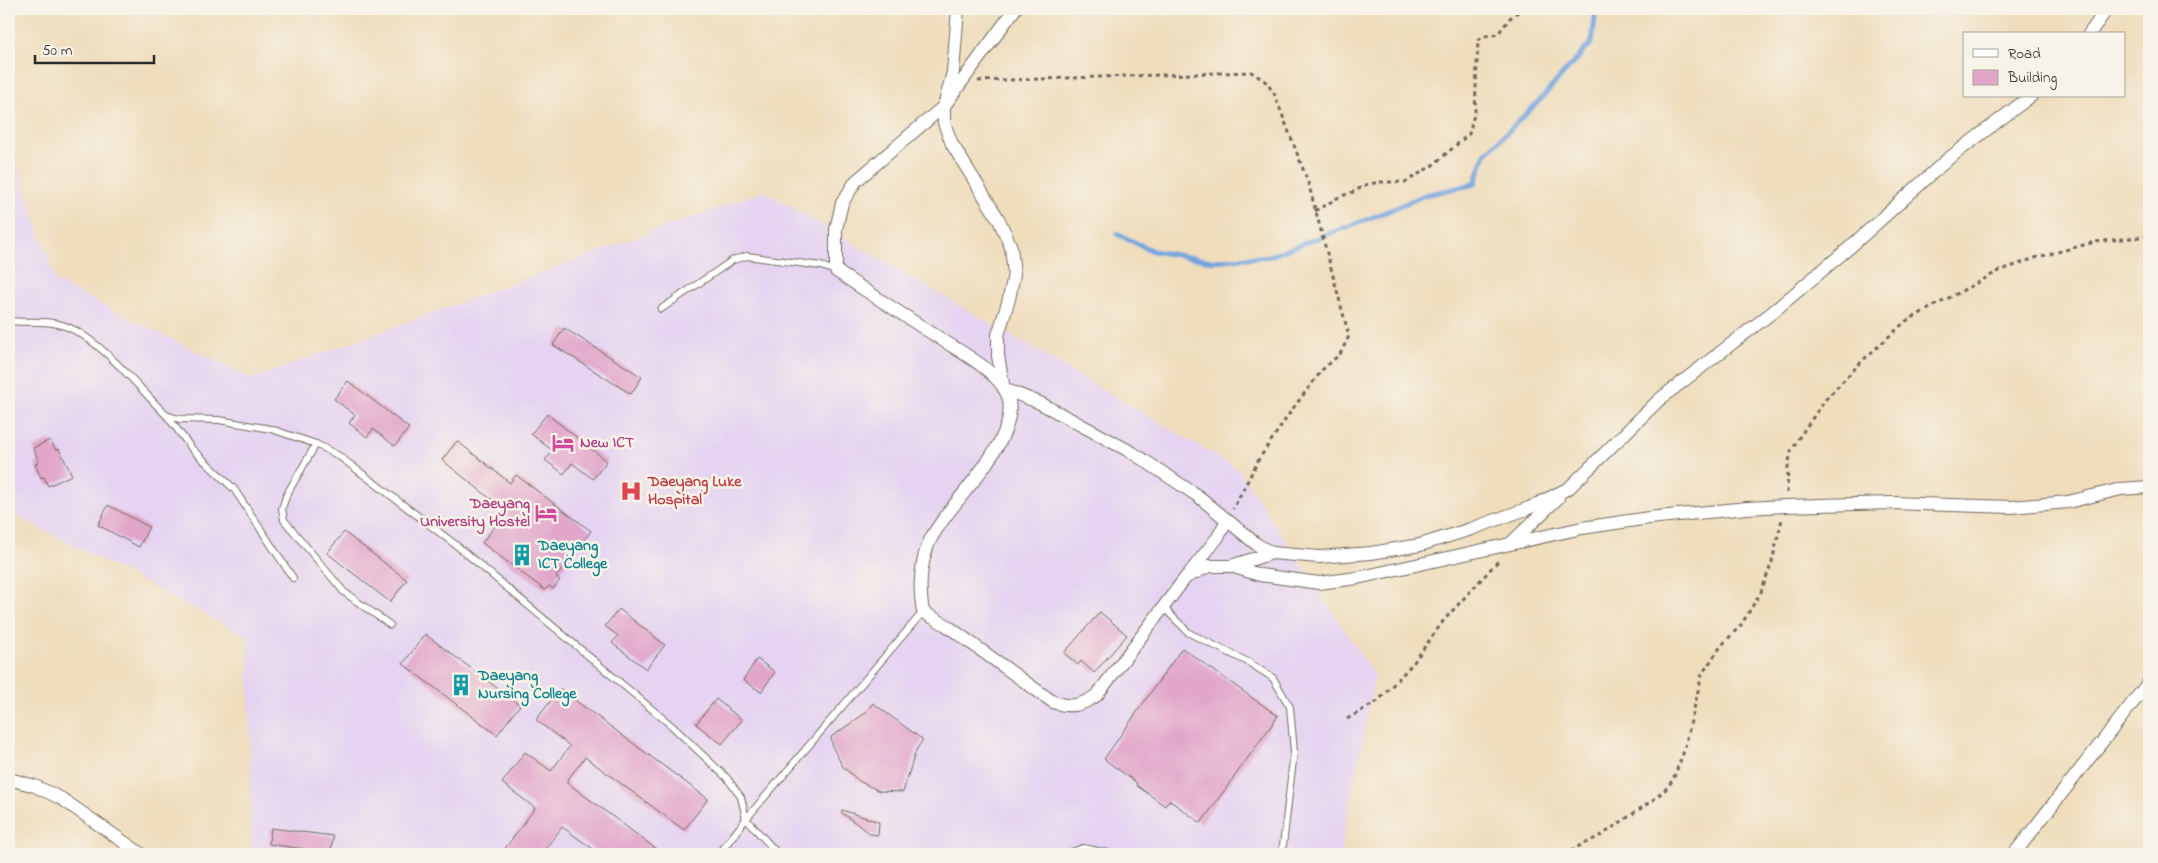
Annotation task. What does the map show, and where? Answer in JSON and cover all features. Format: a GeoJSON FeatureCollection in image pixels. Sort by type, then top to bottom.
{"type":"FeatureCollection","features":[{"type":"Feature","properties":{"kind":"street"},"geometry":{"type":"LineString","coordinates":[[958,9],[952,72],[944,106],[944,123],[952,144],[999,220],[1011,247],[1014,274],[1009,299],[998,335],[998,356],[1010,410],[1007,429],[989,459],[943,520],[929,544],[922,568],[920,594],[922,612],[946,625],[1053,702],[1067,707],[1083,704],[1097,695],[1162,606],[1218,537],[1227,520]]}},
{"type":"Feature","properties":{"kind":"street"},"geometry":{"type":"LineString","coordinates":[[1015,9],[944,106],[856,181],[842,204],[836,229],[836,271],[984,368],[1004,389],[1040,403],[1133,453],[1198,496],[1256,544],[1272,553]]}},
{"type":"Feature","properties":{"kind":"street"},"geometry":{"type":"LineString","coordinates":[[2090,32],[2107,9]]}},
{"type":"Feature","properties":{"kind":"street"},"geometry":{"type":"LineString","coordinates":[[1511,543],[1660,399],[1774,311],[1849,248],[1948,159],[2028,98]]}},
{"type":"Feature","properties":{"kind":"street"},"geometry":{"type":"LineString","coordinates":[[1186,577],[1209,566],[1231,566],[1260,575],[1319,583],[1357,578],[1582,528],[1649,518],[1785,506],[1890,503],[2011,506],[2068,502],[2121,490],[2149,487]]}},
{"type":"Feature","properties":{"kind":"street"},"geometry":{"type":"LineString","coordinates":[[1231,566],[1272,553],[1319,557],[1371,553],[1420,545],[1529,508],[1569,488]]}},
{"type":"Feature","properties":{"kind":"street"},"geometry":{"type":"LineString","coordinates":[[2014,854],[2149,682]]}},
{"type":"Feature","properties":{"kind":"street"},"geometry":{"type":"LineString","coordinates":[[9,779],[35,786],[62,799],[141,854]]}},
{"type":"Feature","properties":{"kind":"lane"},"geometry":{"type":"LineString","coordinates":[[661,310],[733,260],[747,256],[821,266],[836,271]]}},
{"type":"Feature","properties":{"kind":"lane"},"geometry":{"type":"LineString","coordinates":[[9,321],[22,323],[44,321],[60,324],[76,330],[101,349],[166,415],[192,449],[234,489],[293,578]]}},
{"type":"Feature","properties":{"kind":"lane"},"geometry":{"type":"LineString","coordinates":[[166,415],[179,419],[243,423],[289,434],[316,444],[339,456],[362,472],[456,545],[672,726],[728,778],[741,797],[746,819],[778,854]]}},
{"type":"Feature","properties":{"kind":"lane"},"geometry":{"type":"LineString","coordinates":[[316,444],[287,494],[282,508],[284,520],[344,592],[390,625]]}},
{"type":"Feature","properties":{"kind":"lane"},"geometry":{"type":"LineString","coordinates":[[1162,606],[1189,633],[1248,662],[1273,678],[1290,707],[1294,752],[1282,854]]}},
{"type":"Feature","properties":{"kind":"lane"},"geometry":{"type":"LineString","coordinates":[[720,854],[746,819],[922,612]]}},
{"type":"Feature","properties":{"kind":"lane"},"geometry":{"type":"LineString","coordinates":[[1066,854],[1082,848],[1112,854]]}},
{"type":"Feature","properties":{"kind":"path"},"geometry":{"type":"LineString","coordinates":[[1315,211],[1339,197],[1356,191],[1364,185],[1380,182],[1406,182],[1433,165],[1469,134],[1475,111],[1478,40],[1486,36],[1498,34],[1510,18],[1522,9]]}},
{"type":"Feature","properties":{"kind":"path"},"geometry":{"type":"LineString","coordinates":[[962,82],[1251,72],[1264,81],[1274,93],[1305,174],[1349,336],[1340,354],[1323,369],[1259,459],[1227,520]]}},
{"type":"Feature","properties":{"kind":"path"},"geometry":{"type":"LineString","coordinates":[[1562,854],[1602,835],[1653,800],[1673,780],[1681,759],[1702,674],[1721,646],[1741,625],[1761,592],[1772,562],[1785,506],[1791,451],[1826,400],[1862,361],[1906,321],[1999,271],[2035,258],[2095,242],[2149,236]]}},
{"type":"Feature","properties":{"kind":"path"},"geometry":{"type":"LineString","coordinates":[[1347,719],[1378,701],[1414,662],[1444,620],[1504,555],[1511,543]]}},
{"type":"Feature","properties":{"kind":"shaded area","name":"Daeyang Luke Hospital"},"geometry":{"type":"Polygon","coordinates":[[[9,140],[56,282],[252,379],[764,191],[1238,469],[1375,676],[1340,854],[252,854],[248,637],[9,512],[9,140]]]}},
{"type":"Feature","properties":{"kind":"building"},"geometry":{"type":"Polygon","coordinates":[[[564,328],[642,377],[631,394],[553,345],[564,328]]]}},
{"type":"Feature","properties":{"kind":"building"},"geometry":{"type":"Polygon","coordinates":[[[348,381],[409,428],[395,446],[373,429],[367,437],[349,423],[355,415],[334,399],[348,381]]]}},
{"type":"Feature","properties":{"kind":"building","name":"New ICT"},"geometry":{"type":"Polygon","coordinates":[[[547,414],[607,461],[593,479],[572,463],[564,474],[545,460],[553,451],[531,434],[547,414]]]}},
{"type":"Feature","properties":{"kind":"building"},"geometry":{"type":"Polygon","coordinates":[[[50,440],[56,450],[59,449],[72,475],[48,486],[44,477],[41,478],[35,464],[38,463],[38,459],[33,448],[50,440]]]}},
{"type":"Feature","properties":{"kind":"building"},"geometry":{"type":"Polygon","coordinates":[[[457,441],[510,483],[516,475],[591,531],[556,577],[560,580],[553,589],[549,586],[545,590],[482,543],[506,511],[442,460],[457,441]]]}},
{"type":"Feature","properties":{"kind":"building"},"geometry":{"type":"Polygon","coordinates":[[[108,505],[149,527],[139,547],[98,525],[108,505]]]}},
{"type":"Feature","properties":{"kind":"building","name":"Daeyang University Hostel"},"geometry":{"type":"Polygon","coordinates":[[[344,532],[407,580],[390,602],[327,553],[344,532]]]}},
{"type":"Feature","properties":{"kind":"building"},"geometry":{"type":"Polygon","coordinates":[[[619,609],[665,645],[646,669],[612,643],[618,636],[605,626],[619,609]]]}},
{"type":"Feature","properties":{"kind":"building"},"geometry":{"type":"Polygon","coordinates":[[[1100,612],[1127,635],[1094,673],[1081,661],[1078,665],[1064,653],[1100,612]]]}},
{"type":"Feature","properties":{"kind":"building","name":"Daeyang Nursing College"},"geometry":{"type":"Polygon","coordinates":[[[425,634],[520,705],[497,735],[403,664],[425,634]]]}},
{"type":"Feature","properties":{"kind":"building"},"geometry":{"type":"Polygon","coordinates":[[[1182,648],[1278,716],[1201,823],[1169,800],[1165,806],[1104,759],[1182,648]]]}},
{"type":"Feature","properties":{"kind":"building"},"geometry":{"type":"Polygon","coordinates":[[[757,659],[775,672],[761,692],[743,680],[757,659]]]}},
{"type":"Feature","properties":{"kind":"building"},"geometry":{"type":"Polygon","coordinates":[[[560,689],[708,799],[684,830],[585,757],[566,782],[663,854],[600,854],[562,827],[542,854],[501,854],[535,808],[502,783],[525,752],[551,771],[570,746],[536,720],[560,689]]]}},
{"type":"Feature","properties":{"kind":"building"},"geometry":{"type":"Polygon","coordinates":[[[716,699],[742,720],[722,744],[696,724],[716,699]]]}},
{"type":"Feature","properties":{"kind":"building"},"geometry":{"type":"Polygon","coordinates":[[[873,703],[923,740],[916,750],[903,792],[879,791],[859,781],[843,767],[833,748],[831,737],[864,714],[873,703]]]}},
{"type":"Feature","properties":{"kind":"building"},"geometry":{"type":"Polygon","coordinates":[[[842,810],[879,822],[878,835],[870,834],[841,812],[842,810]]]}},
{"type":"Feature","properties":{"kind":"building"},"geometry":{"type":"Polygon","coordinates":[[[271,828],[333,836],[331,853],[269,844],[271,828]]]}},
{"type":"Feature","properties":{"kind":"waterway"},"geometry":{"type":"LineString","coordinates":[[1117,234],[1153,251],[1212,261],[1270,256],[1381,214],[1425,195],[1475,184],[1485,154],[1539,101],[1592,42],[1596,9]]}},
{"type":"Feature","properties":{"kind":"place","name":"New ICT"},"geometry":{"type":"Point","coordinates":[563,443]}},
{"type":"Feature","properties":{"kind":"place","name":"Daeyang Luke Hospital"},"geometry":{"type":"Point","coordinates":[631,491]}},
{"type":"Feature","properties":{"kind":"place","name":"Daeyang University Hostel"},"geometry":{"type":"Point","coordinates":[546,513]}},
{"type":"Feature","properties":{"kind":"place","name":"Daeyang ICT College"},"geometry":{"type":"Point","coordinates":[522,555]}},
{"type":"Feature","properties":{"kind":"place","name":"Daeyang Nursing College"},"geometry":{"type":"Point","coordinates":[461,685]}}]}
